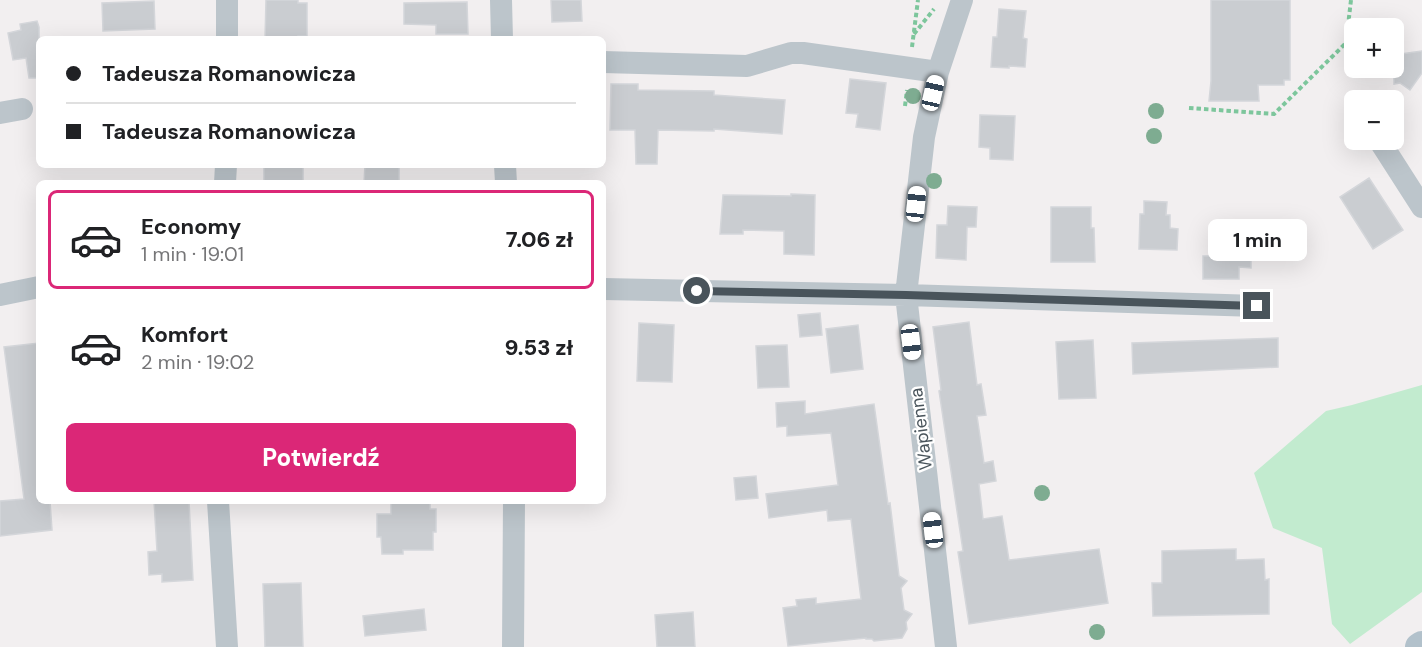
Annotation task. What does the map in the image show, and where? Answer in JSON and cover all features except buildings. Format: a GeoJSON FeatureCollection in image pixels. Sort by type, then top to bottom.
{"type":"FeatureCollection","features":[{"type":"Feature","properties":{"kind":"street"},"geometry":{"type":"LineString","coordinates":[[226,0],[226,36]]}},
{"type":"Feature","properties":{"kind":"street"},"geometry":{"type":"LineString","coordinates":[[501,0],[502,36]]}},
{"type":"Feature","properties":{"kind":"street","name":"Wapienna"},"geometry":{"type":"LineString","coordinates":[[946,647],[906,295],[924,136],[938,72],[962,0]]}},
{"type":"Feature","properties":{"kind":"street"},"geometry":{"type":"LineString","coordinates":[[606,62],[747,66],[791,53],[803,53],[938,72]]}},
{"type":"Feature","properties":{"kind":"street"},"geometry":{"type":"LineString","coordinates":[[1385,150],[1422,207]]}},
{"type":"Feature","properties":{"kind":"street"},"geometry":{"type":"LineString","coordinates":[[0,295],[36,288]]}},
{"type":"Feature","properties":{"kind":"street"},"geometry":{"type":"LineString","coordinates":[[606,289],[906,295],[1257,306]]}},
{"type":"Feature","properties":{"kind":"street"},"geometry":{"type":"LineString","coordinates":[[218,504],[227,647]]}},
{"type":"Feature","properties":{"kind":"street"},"geometry":{"type":"LineString","coordinates":[[513,647],[514,504]]}},
{"type":"Feature","properties":{"kind":"path"},"geometry":{"type":"LineString","coordinates":[[918,0],[914,35],[938,5]]}},
{"type":"Feature","properties":{"kind":"path"},"geometry":{"type":"LineString","coordinates":[[1189,108],[1274,114],[1346,43],[1351,0]]}},
{"type":"Feature","properties":{"kind":"green space"},"geometry":{"type":"Polygon","coordinates":[[[1422,385],[1422,592],[1350,644],[1332,624],[1322,548],[1273,528],[1254,473],[1326,411],[1422,385]]]}},
{"type":"Feature","properties":{"kind":"route"},"geometry":{"type":"LineString","coordinates":[[697,291],[1257,306]]}}]}
